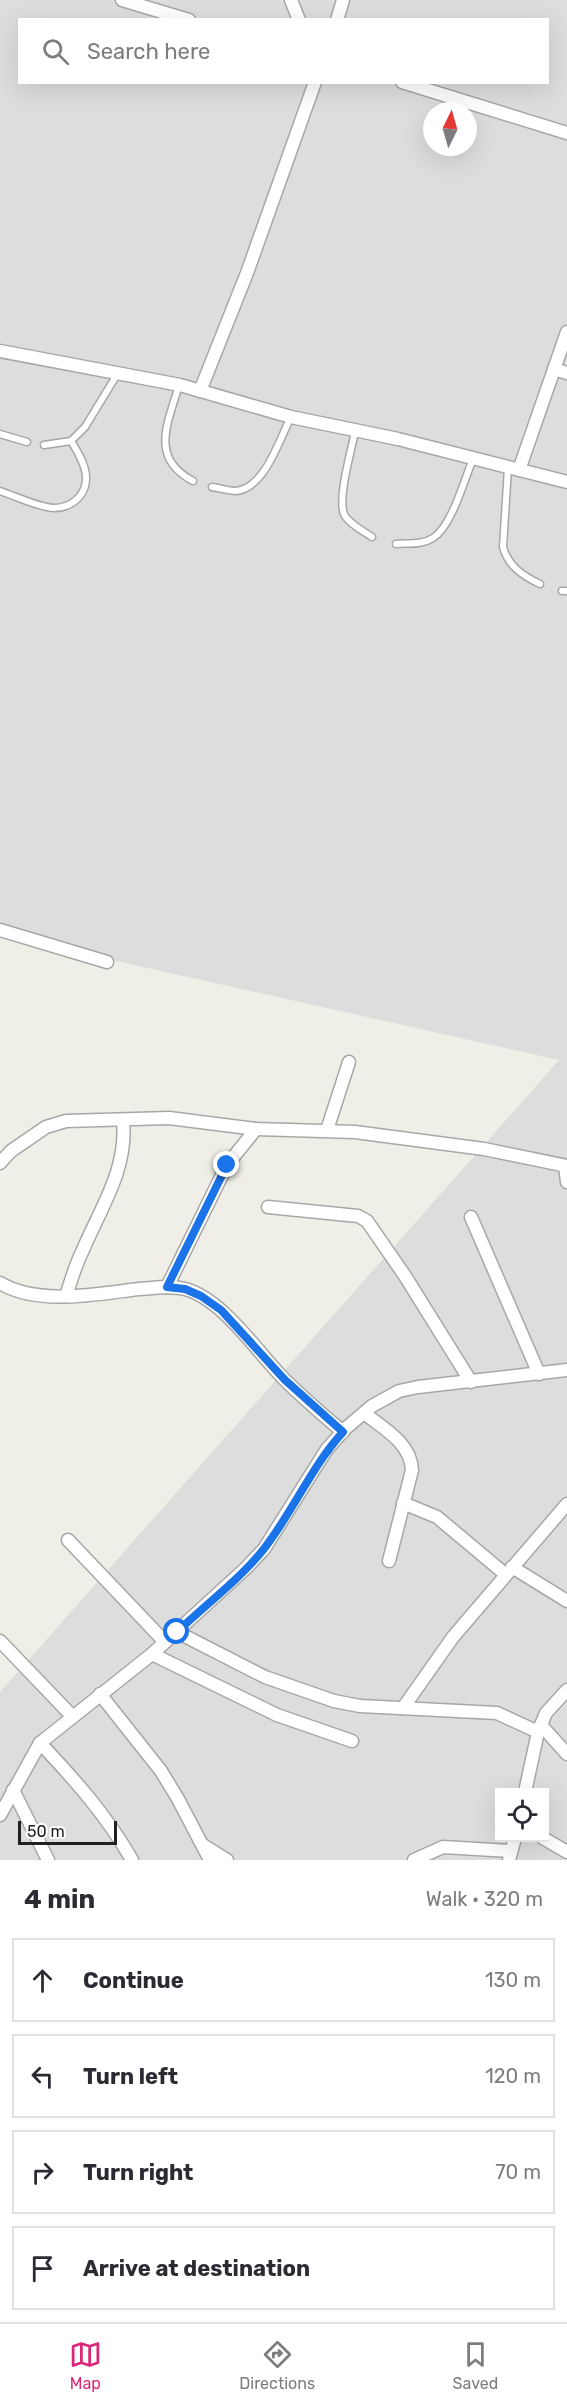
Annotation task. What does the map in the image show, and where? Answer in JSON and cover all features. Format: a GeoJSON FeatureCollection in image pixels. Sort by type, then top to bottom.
{"type":"FeatureCollection","features":[{"type":"Feature","properties":{"kind":"street"},"geometry":{"type":"LineString","coordinates":[[122,0],[182,18]]}},
{"type":"Feature","properties":{"kind":"street"},"geometry":{"type":"LineString","coordinates":[[291,0],[298,18]]}},
{"type":"Feature","properties":{"kind":"street"},"geometry":{"type":"LineString","coordinates":[[338,18],[343,0]]}},
{"type":"Feature","properties":{"kind":"street"},"geometry":{"type":"LineString","coordinates":[[200,391],[247,273],[314,84]]}},
{"type":"Feature","properties":{"kind":"street"},"geometry":{"type":"LineString","coordinates":[[408,84],[567,133]]}},
{"type":"Feature","properties":{"kind":"street"},"geometry":{"type":"LineString","coordinates":[[513,469],[567,332]]}},
{"type":"Feature","properties":{"kind":"street"},"geometry":{"type":"LineString","coordinates":[[0,351],[180,385],[291,417],[356,430],[567,482]]}},
{"type":"Feature","properties":{"kind":"street"},"geometry":{"type":"LineString","coordinates":[[554,369],[567,373]]}},
{"type":"Feature","properties":{"kind":"street"},"geometry":{"type":"LineString","coordinates":[[0,930],[107,962]]}},
{"type":"Feature","properties":{"kind":"street"},"geometry":{"type":"LineString","coordinates":[[327,1130],[349,1062]]}},
{"type":"Feature","properties":{"kind":"street"},"geometry":{"type":"LineString","coordinates":[[0,1163],[11,1150],[46,1127],[66,1121],[169,1118],[256,1129],[327,1130],[484,1149],[566,1166],[567,1182]]}},
{"type":"Feature","properties":{"kind":"street"},"geometry":{"type":"LineString","coordinates":[[66,1296],[81,1253],[118,1172],[125,1138],[123,1121]]}},
{"type":"Feature","properties":{"kind":"street"},"geometry":{"type":"LineString","coordinates":[[167,1287],[227,1165],[256,1129]]}},
{"type":"Feature","properties":{"kind":"street"},"geometry":{"type":"LineString","coordinates":[[268,1207],[358,1216],[367,1221],[471,1382]]}},
{"type":"Feature","properties":{"kind":"street"},"geometry":{"type":"LineString","coordinates":[[471,1217],[539,1374]]}},
{"type":"Feature","properties":{"kind":"street"},"geometry":{"type":"LineString","coordinates":[[0,1283],[9,1289],[66,1296],[167,1287],[185,1289],[201,1296],[221,1310],[285,1380],[343,1432]]}},
{"type":"Feature","properties":{"kind":"street"},"geometry":{"type":"LineString","coordinates":[[0,1815],[40,1743],[152,1654],[245,1569],[264,1549],[327,1449],[364,1413],[399,1391],[567,1370]]}},
{"type":"Feature","properties":{"kind":"street"},"geometry":{"type":"LineString","coordinates":[[364,1413],[394,1437],[408,1453],[412,1470],[389,1561]]}},
{"type":"Feature","properties":{"kind":"street"},"geometry":{"type":"LineString","coordinates":[[403,1503],[438,1517],[509,1570],[567,1600]]}},
{"type":"Feature","properties":{"kind":"street"},"geometry":{"type":"LineString","coordinates":[[402,1708],[453,1637],[567,1504]]}},
{"type":"Feature","properties":{"kind":"street"},"geometry":{"type":"LineString","coordinates":[[68,1540],[165,1642]]}},
{"type":"Feature","properties":{"kind":"street"},"geometry":{"type":"LineString","coordinates":[[177,1632],[266,1677],[334,1701],[360,1706],[497,1713],[539,1728],[567,1754]]}},
{"type":"Feature","properties":{"kind":"street"},"geometry":{"type":"LineString","coordinates":[[0,1641],[72,1716]]}},
{"type":"Feature","properties":{"kind":"street"},"geometry":{"type":"LineString","coordinates":[[152,1654],[277,1715],[352,1741]]}},
{"type":"Feature","properties":{"kind":"street"},"geometry":{"type":"LineString","coordinates":[[526,1788],[539,1728],[546,1713],[567,1690]]}},
{"type":"Feature","properties":{"kind":"street"},"geometry":{"type":"LineString","coordinates":[[100,1694],[161,1771],[210,1860]]}},
{"type":"Feature","properties":{"kind":"street"},"geometry":{"type":"LineString","coordinates":[[40,1743],[94,1801],[117,1832],[132,1860]]}},
{"type":"Feature","properties":{"kind":"street"},"geometry":{"type":"LineString","coordinates":[[13,1790],[48,1860]]}},
{"type":"Feature","properties":{"kind":"street"},"geometry":{"type":"LineString","coordinates":[[549,1842],[567,1852]]}},
{"type":"Feature","properties":{"kind":"street"},"geometry":{"type":"LineString","coordinates":[[202,1844],[227,1860]]}},
{"type":"Feature","properties":{"kind":"street"},"geometry":{"type":"LineString","coordinates":[[414,1860],[443,1847],[510,1856]]}},
{"type":"Feature","properties":{"kind":"lane"},"geometry":{"type":"LineString","coordinates":[[44,445],[70,441],[85,427],[118,373]]}},
{"type":"Feature","properties":{"kind":"lane"},"geometry":{"type":"LineString","coordinates":[[180,385],[164,437],[166,453],[171,465],[180,474],[193,481]]}},
{"type":"Feature","properties":{"kind":"lane"},"geometry":{"type":"LineString","coordinates":[[212,487],[236,491],[252,485],[261,477],[291,417]]}},
{"type":"Feature","properties":{"kind":"lane"},"geometry":{"type":"LineString","coordinates":[[356,430],[341,502],[345,515],[372,537]]}},
{"type":"Feature","properties":{"kind":"lane"},"geometry":{"type":"LineString","coordinates":[[0,434],[27,442]]}},
{"type":"Feature","properties":{"kind":"lane"},"geometry":{"type":"LineString","coordinates":[[0,491],[53,508],[70,506],[79,498],[86,481],[81,459],[70,441]]}},
{"type":"Feature","properties":{"kind":"lane"},"geometry":{"type":"LineString","coordinates":[[396,544],[418,543],[432,539],[441,530],[450,515],[473,459]]}},
{"type":"Feature","properties":{"kind":"lane"},"geometry":{"type":"LineString","coordinates":[[513,469],[503,547],[506,557],[514,568],[540,584]]}},
{"type":"Feature","properties":{"kind":"shaded area"},"geometry":{"type":"Polygon","coordinates":[[[0,0],[567,0],[567,1860],[0,1860],[0,1692],[559,1060],[0,935],[0,0]]]}},
{"type":"Feature","properties":{"kind":"route"},"geometry":{"type":"LineString","coordinates":[[177,1632],[264,1549],[327,1449],[343,1432],[285,1380],[221,1310],[201,1296],[185,1289],[167,1287],[227,1165]]}}]}
